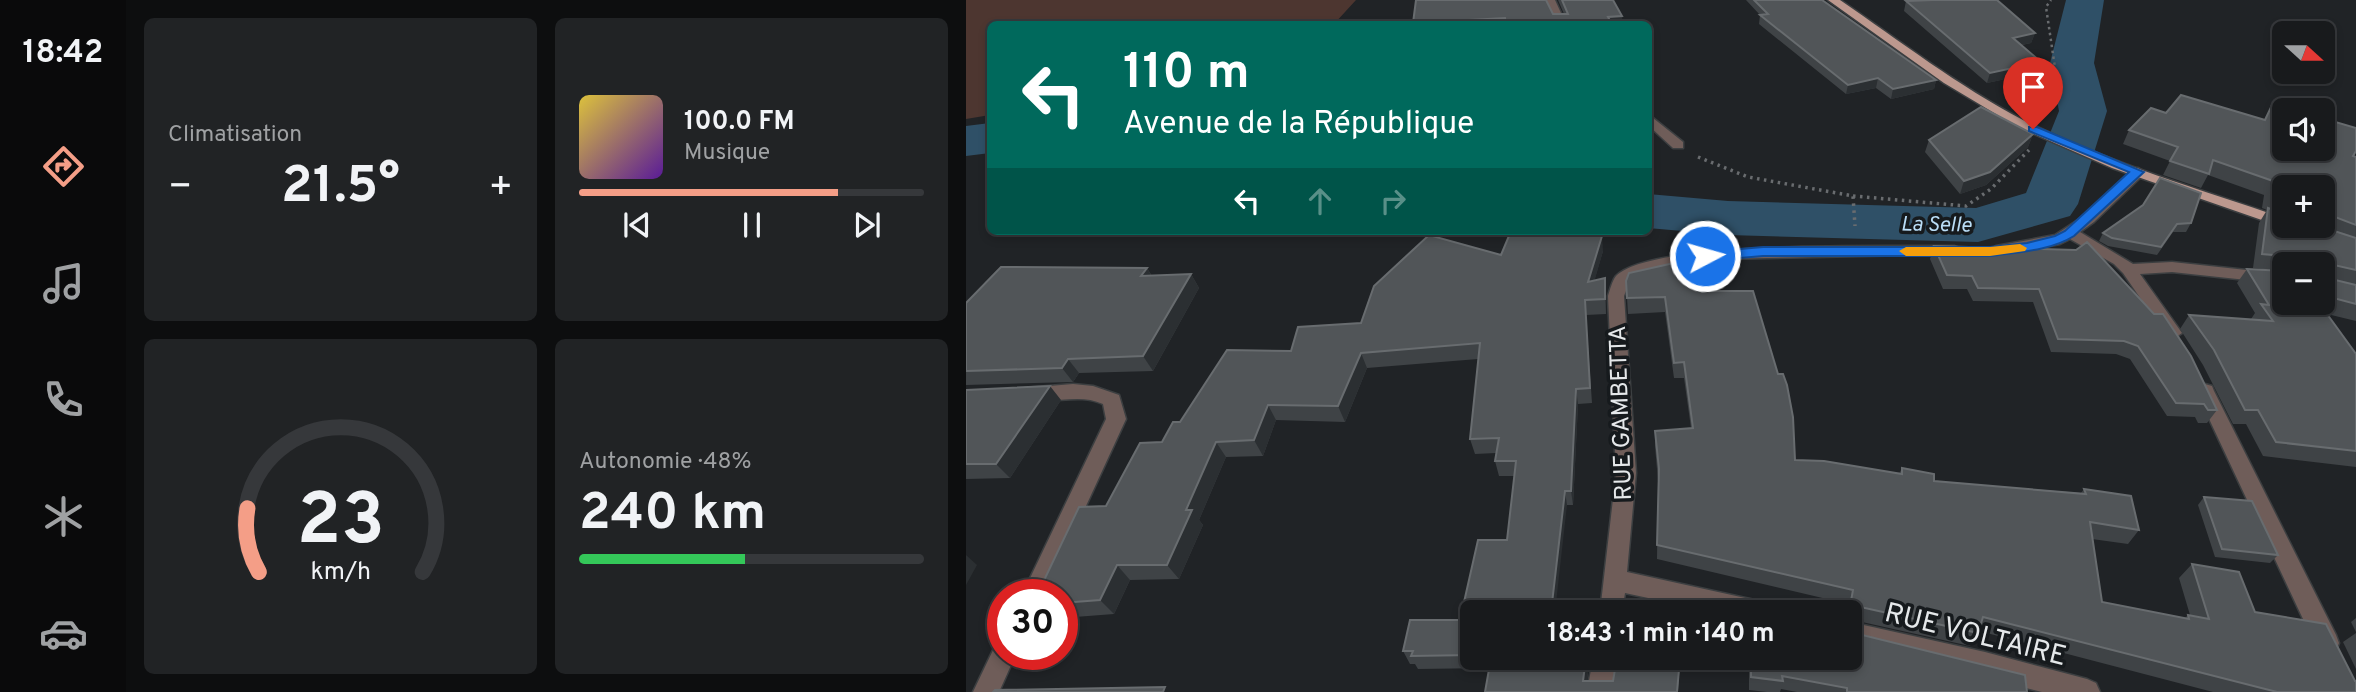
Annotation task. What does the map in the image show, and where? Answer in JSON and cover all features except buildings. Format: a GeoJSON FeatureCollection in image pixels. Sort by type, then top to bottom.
{"type":"FeatureCollection","features":[{"type":"Feature","properties":{"kind":"main road"},"geometry":{"type":"LineString","coordinates":[[1833,0],[2018,122],[2105,160],[2272,219]]}},
{"type":"Feature","properties":{"kind":"street"},"geometry":{"type":"LineString","coordinates":[[1550,0],[1560,21]]}},
{"type":"Feature","properties":{"kind":"street"},"geometry":{"type":"LineString","coordinates":[[1652,123],[1678,145]]}},
{"type":"Feature","properties":{"kind":"street"},"geometry":{"type":"LineString","coordinates":[[2138,172],[2070,233],[2120,261],[2129,269],[2186,355]]}},
{"type":"Feature","properties":{"kind":"street","name":"RUE GAMBETTA"},"geometry":{"type":"LineString","coordinates":[[1612,600],[1626,473],[1616,296],[1622,280],[1641,269],[1722,254],[1990,251],[2047,243],[2070,233]]}},
{"type":"Feature","properties":{"kind":"street"},"geometry":{"type":"LineString","coordinates":[[2129,269],[2172,267],[2272,278]]}},
{"type":"Feature","properties":{"kind":"street"},"geometry":{"type":"LineString","coordinates":[[2196,374],[2333,654]]}},
{"type":"Feature","properties":{"kind":"street"},"geometry":{"type":"LineString","coordinates":[[1008,394],[1094,393],[1112,400],[1115,408],[1116,419],[1041,579]]}},
{"type":"Feature","properties":{"kind":"street"},"geometry":{"type":"LineString","coordinates":[[1615,580],[1705,600]]}},
{"type":"Feature","properties":{"kind":"street","name":"RUE VOLTAIRE"},"geometry":{"type":"LineString","coordinates":[[1862,636],[1985,663],[2087,692]]}},
{"type":"Feature","properties":{"kind":"street"},"geometry":{"type":"LineString","coordinates":[[986,692],[996,670]]}},
{"type":"Feature","properties":{"kind":"street"},"geometry":{"type":"LineString","coordinates":[[1600,692],[1603,670]]}},
{"type":"Feature","properties":{"kind":"path"},"geometry":{"type":"LineString","coordinates":[[2018,122],[2039,109],[2053,85],[2055,68],[2046,7],[2051,0]]}},
{"type":"Feature","properties":{"kind":"path"},"geometry":{"type":"LineString","coordinates":[[1678,145],[1703,160],[1748,177],[1853,196],[1966,206],[1991,189],[2036,144]]}},
{"type":"Feature","properties":{"kind":"path"},"geometry":{"type":"LineString","coordinates":[[1853,196],[1856,229]]}},
{"type":"Feature","properties":{"kind":"shaded area"},"geometry":{"type":"Polygon","coordinates":[[[966,0],[1356,0],[1337,21],[987,21],[987,116],[966,119],[966,0]]]}},
{"type":"Feature","properties":{"kind":"waterway","name":"La Selle"},"geometry":{"type":"LineString","coordinates":[[1652,211],[1728,218],[1978,225],[2050,204],[2083,111],[2072,63],[2085,0]]}},
{"type":"Feature","properties":{"kind":"waterway","name":"La Selle"},"geometry":{"type":"LineString","coordinates":[[966,141],[987,138]]}},
{"type":"Feature","properties":{"kind":"slow traffic"},"geometry":{"type":"LineString","coordinates":[[1906,251],[1990,251],[2020,248]]}},
{"type":"Feature","properties":{"kind":"route"},"geometry":{"type":"LineString","coordinates":[[1705,256],[1763,251],[1990,251],[2027,247],[2060,239],[2070,233],[2089,219],[2138,172],[2033,129]]}}]}
